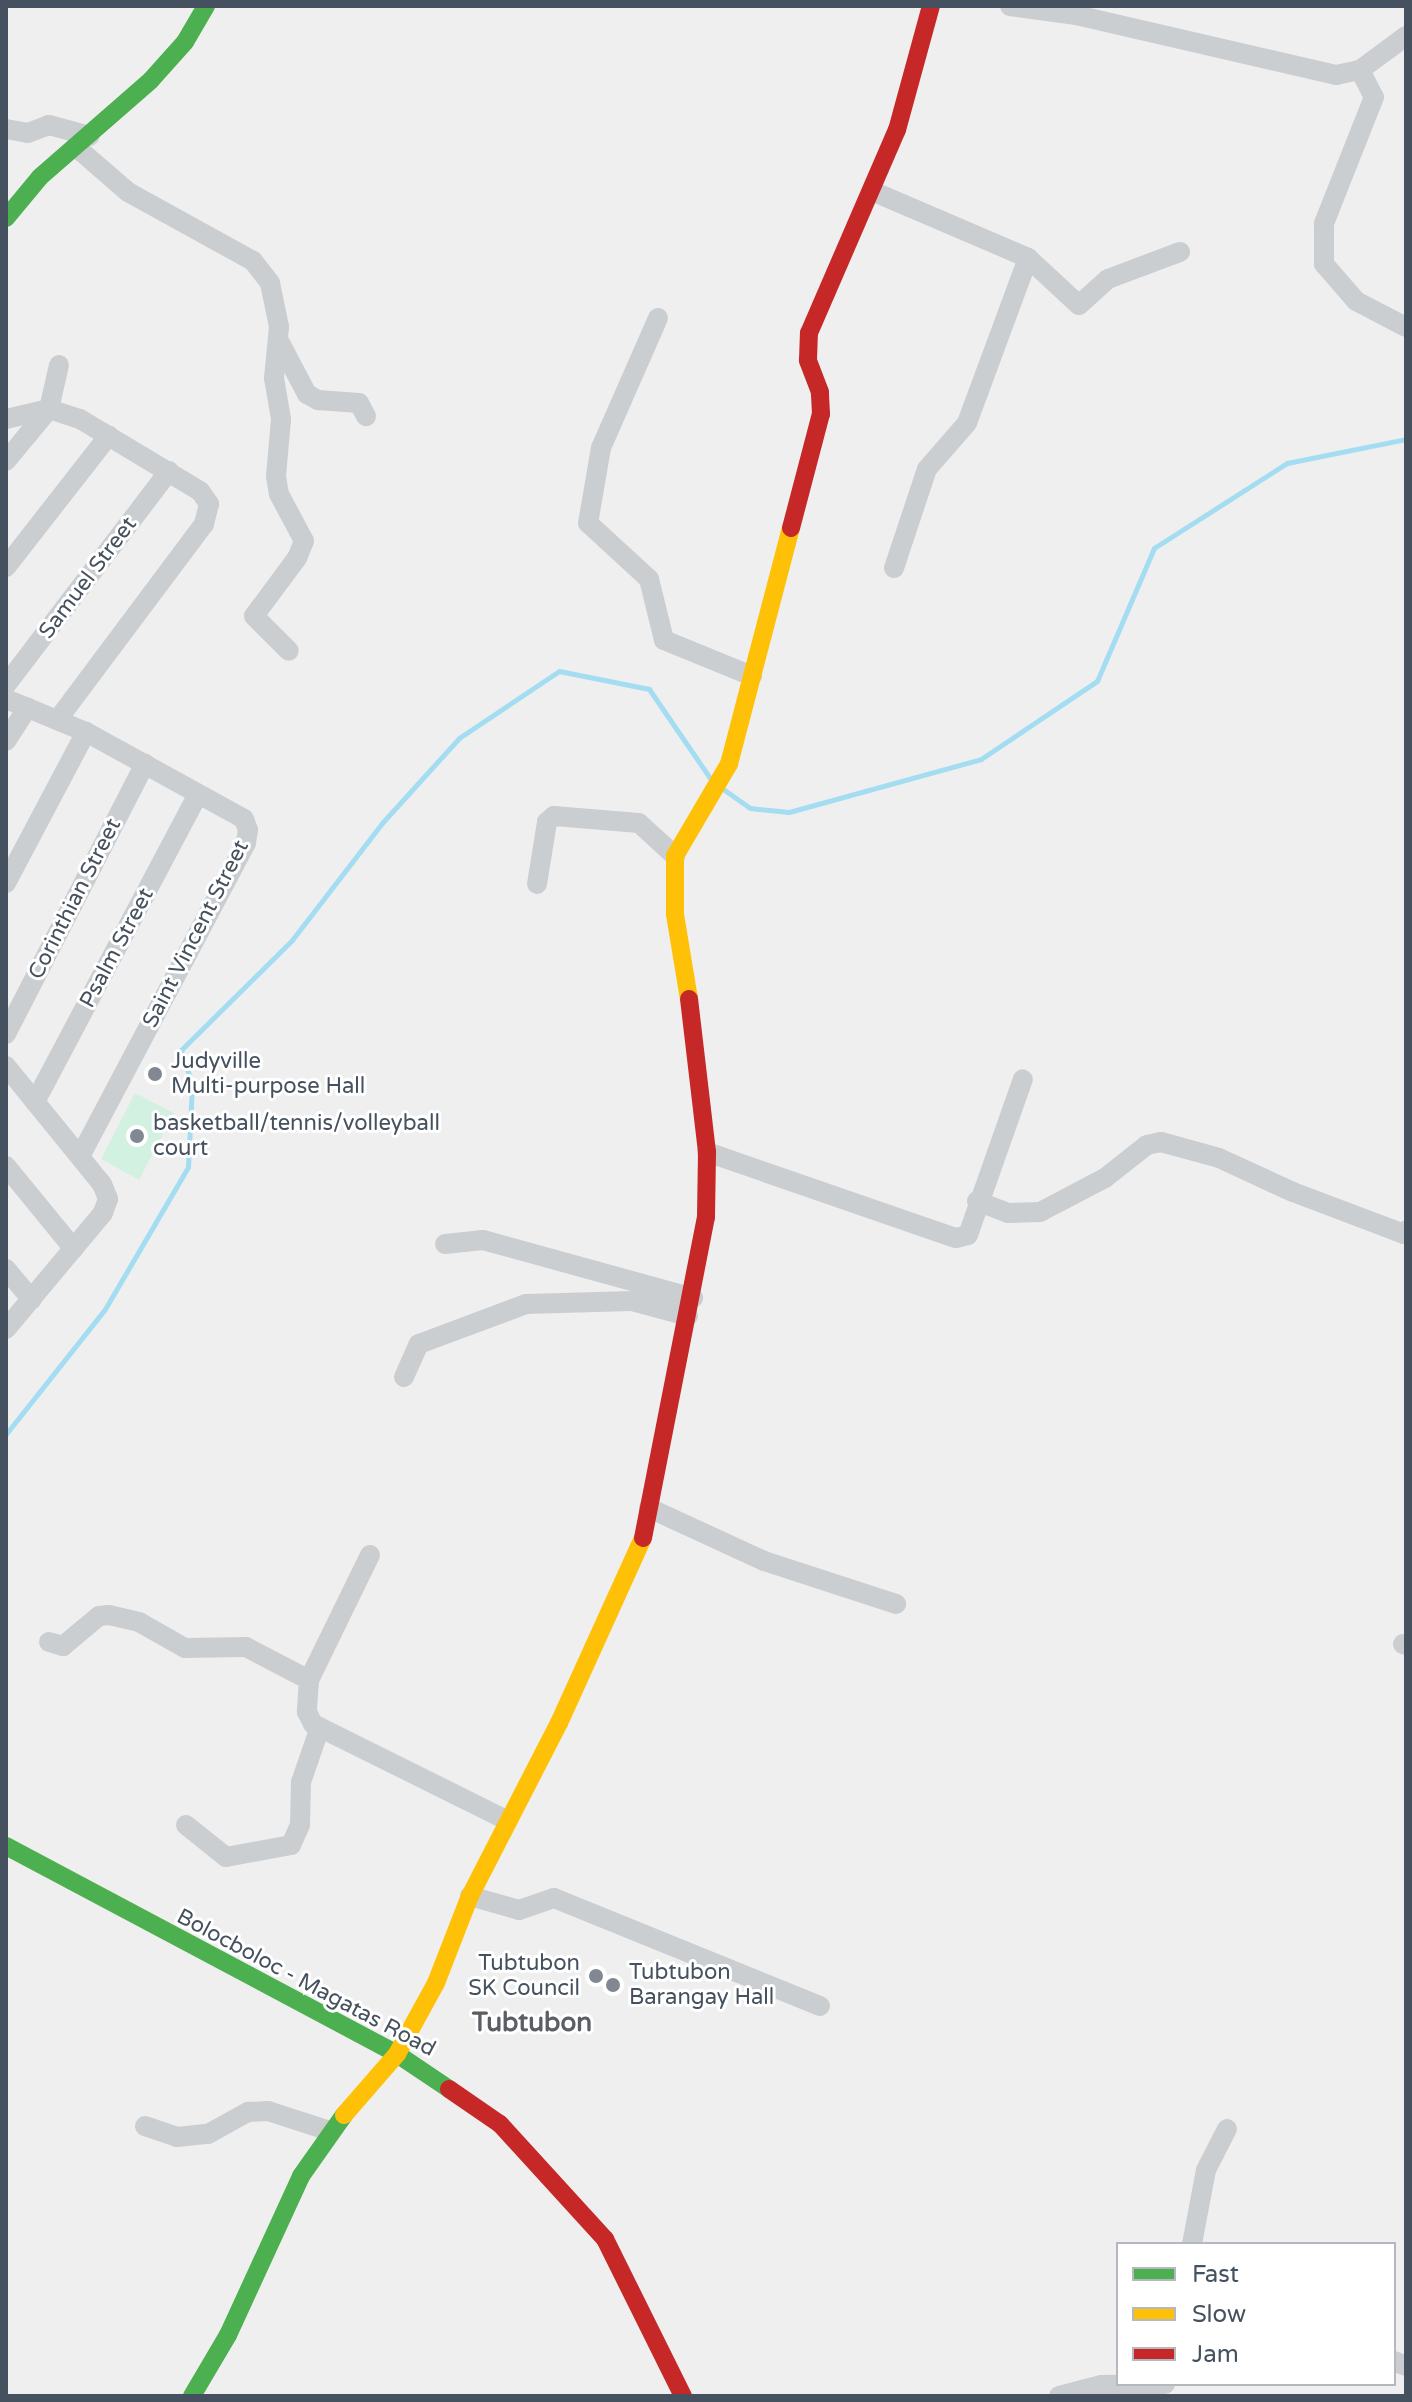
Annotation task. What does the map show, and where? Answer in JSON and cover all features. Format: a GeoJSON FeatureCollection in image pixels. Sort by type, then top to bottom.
{"type":"FeatureCollection","features":[{"type":"Feature","properties":{"kind":"street"},"geometry":{"type":"LineString","coordinates":[[6,218],[168,61],[206,6]]}},
{"type":"Feature","properties":{"kind":"street"},"geometry":{"type":"LineString","coordinates":[[192,2396],[228,2335],[301,2176],[330,2131],[397,2054],[447,1960],[470,1896],[619,1599],[642,1542],[706,1217],[707,1152],[699,1059],[675,914],[675,856],[717,787],[752,676],[821,414],[820,392],[808,360],[809,333],[897,130],[931,6]]}},
{"type":"Feature","properties":{"kind":"street"},"geometry":{"type":"LineString","coordinates":[[1010,6],[1076,15],[1327,74],[1360,70],[1406,36]]}},
{"type":"Feature","properties":{"kind":"street"},"geometry":{"type":"LineString","coordinates":[[1360,70],[1374,97],[1324,223],[1324,264],[1356,301],[1406,327]]}},
{"type":"Feature","properties":{"kind":"street"},"geometry":{"type":"LineString","coordinates":[[6,129],[28,133],[49,125],[83,141],[128,192],[253,261],[270,283],[279,341],[274,378],[281,419],[276,476],[279,494],[304,541],[297,558],[254,616],[289,651]]}},
{"type":"Feature","properties":{"kind":"street"},"geometry":{"type":"LineString","coordinates":[[872,191],[1028,258],[1079,305],[1108,279],[1180,252]]}},
{"type":"Feature","properties":{"kind":"street"},"geometry":{"type":"LineString","coordinates":[[894,568],[927,469],[967,423],[1028,258]]}},
{"type":"Feature","properties":{"kind":"street"},"geometry":{"type":"LineString","coordinates":[[658,318],[601,448],[588,523],[649,579],[664,640],[752,676]]}},
{"type":"Feature","properties":{"kind":"street"},"geometry":{"type":"LineString","coordinates":[[279,341],[307,394],[318,400],[359,403],[366,416]]}},
{"type":"Feature","properties":{"kind":"street"},"geometry":{"type":"LineString","coordinates":[[6,461],[49,409],[59,365]]}},
{"type":"Feature","properties":{"kind":"street"},"geometry":{"type":"LineString","coordinates":[[6,419],[49,409],[109,435],[206,497],[204,524],[58,719]]}},
{"type":"Feature","properties":{"kind":"street"},"geometry":{"type":"LineString","coordinates":[[6,567],[109,435]]}},
{"type":"Feature","properties":{"kind":"street","name":"Samuel Street"},"geometry":{"type":"LineString","coordinates":[[6,685],[169,471]]}},
{"type":"Feature","properties":{"kind":"street","name":"Saint Vincent Street"},"geometry":{"type":"LineString","coordinates":[[6,699],[86,732],[244,819],[246,843],[80,1156]]}},
{"type":"Feature","properties":{"kind":"street"},"geometry":{"type":"LineString","coordinates":[[6,741],[28,707]]}},
{"type":"Feature","properties":{"kind":"street"},"geometry":{"type":"LineString","coordinates":[[6,883],[86,732]]}},
{"type":"Feature","properties":{"kind":"street","name":"Corinthian Street"},"geometry":{"type":"LineString","coordinates":[[6,1034],[145,764]]}},
{"type":"Feature","properties":{"kind":"street","name":"Psalm Street"},"geometry":{"type":"LineString","coordinates":[[35,1102],[198,794]]}},
{"type":"Feature","properties":{"kind":"street"},"geometry":{"type":"LineString","coordinates":[[537,884],[547,822],[554,816],[639,823],[675,856]]}},
{"type":"Feature","properties":{"kind":"street"},"geometry":{"type":"LineString","coordinates":[[6,1066],[80,1156],[108,1199],[74,1249],[6,1329]]}},
{"type":"Feature","properties":{"kind":"street"},"geometry":{"type":"LineString","coordinates":[[707,1152],[956,1238],[968,1235],[977,1201],[1023,1079]]}},
{"type":"Feature","properties":{"kind":"street"},"geometry":{"type":"LineString","coordinates":[[977,1201],[1008,1213],[1040,1212],[1105,1178],[1147,1145],[1172,1143],[1405,1233]]}},
{"type":"Feature","properties":{"kind":"street"},"geometry":{"type":"LineString","coordinates":[[6,1166],[74,1249]]}},
{"type":"Feature","properties":{"kind":"street"},"geometry":{"type":"LineString","coordinates":[[445,1244],[483,1240],[690,1307]]}},
{"type":"Feature","properties":{"kind":"street"},"geometry":{"type":"LineString","coordinates":[[6,1269],[32,1300]]}},
{"type":"Feature","properties":{"kind":"street"},"geometry":{"type":"LineString","coordinates":[[404,1377],[419,1344],[526,1304],[632,1301],[690,1307]]}},
{"type":"Feature","properties":{"kind":"street"},"geometry":{"type":"LineString","coordinates":[[649,1508],[764,1561],[896,1604]]}},
{"type":"Feature","properties":{"kind":"street"},"geometry":{"type":"LineString","coordinates":[[370,1555],[309,1680],[307,1719],[506,1820]]}},
{"type":"Feature","properties":{"kind":"street"},"geometry":{"type":"LineString","coordinates":[[49,1642],[63,1646],[99,1616],[109,1615],[139,1622],[185,1648],[246,1647],[309,1680]]}},
{"type":"Feature","properties":{"kind":"street"},"geometry":{"type":"LineString","coordinates":[[186,1825],[226,1857],[291,1845],[300,1825],[301,1782],[320,1727]]}},
{"type":"Feature","properties":{"kind":"street","name":"Bolocboloc - Magatas Road"},"geometry":{"type":"LineString","coordinates":[[6,1846],[397,2054],[500,2124],[605,2239],[683,2396]]}},
{"type":"Feature","properties":{"kind":"street"},"geometry":{"type":"LineString","coordinates":[[470,1896],[519,1910],[554,1898],[820,2006]]}},
{"type":"Feature","properties":{"kind":"street"},"geometry":{"type":"LineString","coordinates":[[145,2126],[177,2137],[208,2134],[248,2112],[268,2111],[330,2131]]}},
{"type":"Feature","properties":{"kind":"street"},"geometry":{"type":"LineString","coordinates":[[1192,2242],[1206,2170],[1227,2129]]}},
{"type":"Feature","properties":{"kind":"street"},"geometry":{"type":"LineString","coordinates":[[1059,2396],[1101,2385],[1116,2385]]}},
{"type":"Feature","properties":{"kind":"green space","name":"basketball/tennis/volleyball court"},"geometry":{"type":"Polygon","coordinates":[[[135,1093],[174,1113],[139,1180],[101,1159],[135,1093]]]}},
{"type":"Feature","properties":{"kind":"waterway"},"geometry":{"type":"LineString","coordinates":[[723,789],[750,808],[789,812],[981,759],[1097,681],[1154,548],[1287,463],[1406,439]]}},
{"type":"Feature","properties":{"kind":"waterway"},"geometry":{"type":"LineString","coordinates":[[6,1434],[105,1309],[188,1167],[192,1084],[181,1050],[292,940],[382,823],[459,738],[559,671],[649,689],[712,781]]}},
{"type":"Feature","properties":{"kind":"traffic: fast"},"geometry":{"type":"LineString","coordinates":[[6,218],[40,177],[151,80],[185,42],[206,6]]}},
{"type":"Feature","properties":{"kind":"traffic: fast"},"geometry":{"type":"LineString","coordinates":[[6,1846],[397,2054],[449,2089]]}},
{"type":"Feature","properties":{"kind":"traffic: fast"},"geometry":{"type":"LineString","coordinates":[[192,2396],[228,2335],[301,2176],[344,2115]]}},
{"type":"Feature","properties":{"kind":"traffic: slow"},"geometry":{"type":"LineString","coordinates":[[689,999],[675,914],[675,856],[729,764],[791,528]]}},
{"type":"Feature","properties":{"kind":"traffic: slow"},"geometry":{"type":"LineString","coordinates":[[344,2115],[397,2054],[436,1983],[470,1896],[559,1723],[643,1538]]}},
{"type":"Feature","properties":{"kind":"traffic: jam"},"geometry":{"type":"LineString","coordinates":[[791,528],[821,414],[820,392],[808,360],[809,333],[897,130],[931,6]]}},
{"type":"Feature","properties":{"kind":"traffic: jam"},"geometry":{"type":"LineString","coordinates":[[643,1538],[706,1217],[707,1152],[689,999]]}},
{"type":"Feature","properties":{"kind":"traffic: jam"},"geometry":{"type":"LineString","coordinates":[[449,2089],[500,2124],[605,2239],[683,2396]]}},
{"type":"Feature","properties":{"kind":"place","name":"Judyville Multi-purpose Hall"},"geometry":{"type":"Point","coordinates":[155,1074]}},
{"type":"Feature","properties":{"kind":"place","name":"basketball/tennis/volleyball court"},"geometry":{"type":"Point","coordinates":[137,1136]}},
{"type":"Feature","properties":{"kind":"place","name":"Tubtubon SK Council"},"geometry":{"type":"Point","coordinates":[596,1976]}},
{"type":"Feature","properties":{"kind":"place","name":"Tubtubon Barangay Hall"},"geometry":{"type":"Point","coordinates":[613,1985]}},
{"type":"Feature","properties":{"kind":"district","name":"Tubtubon"},"geometry":{"type":"Point","coordinates":[532,2023]}}]}
